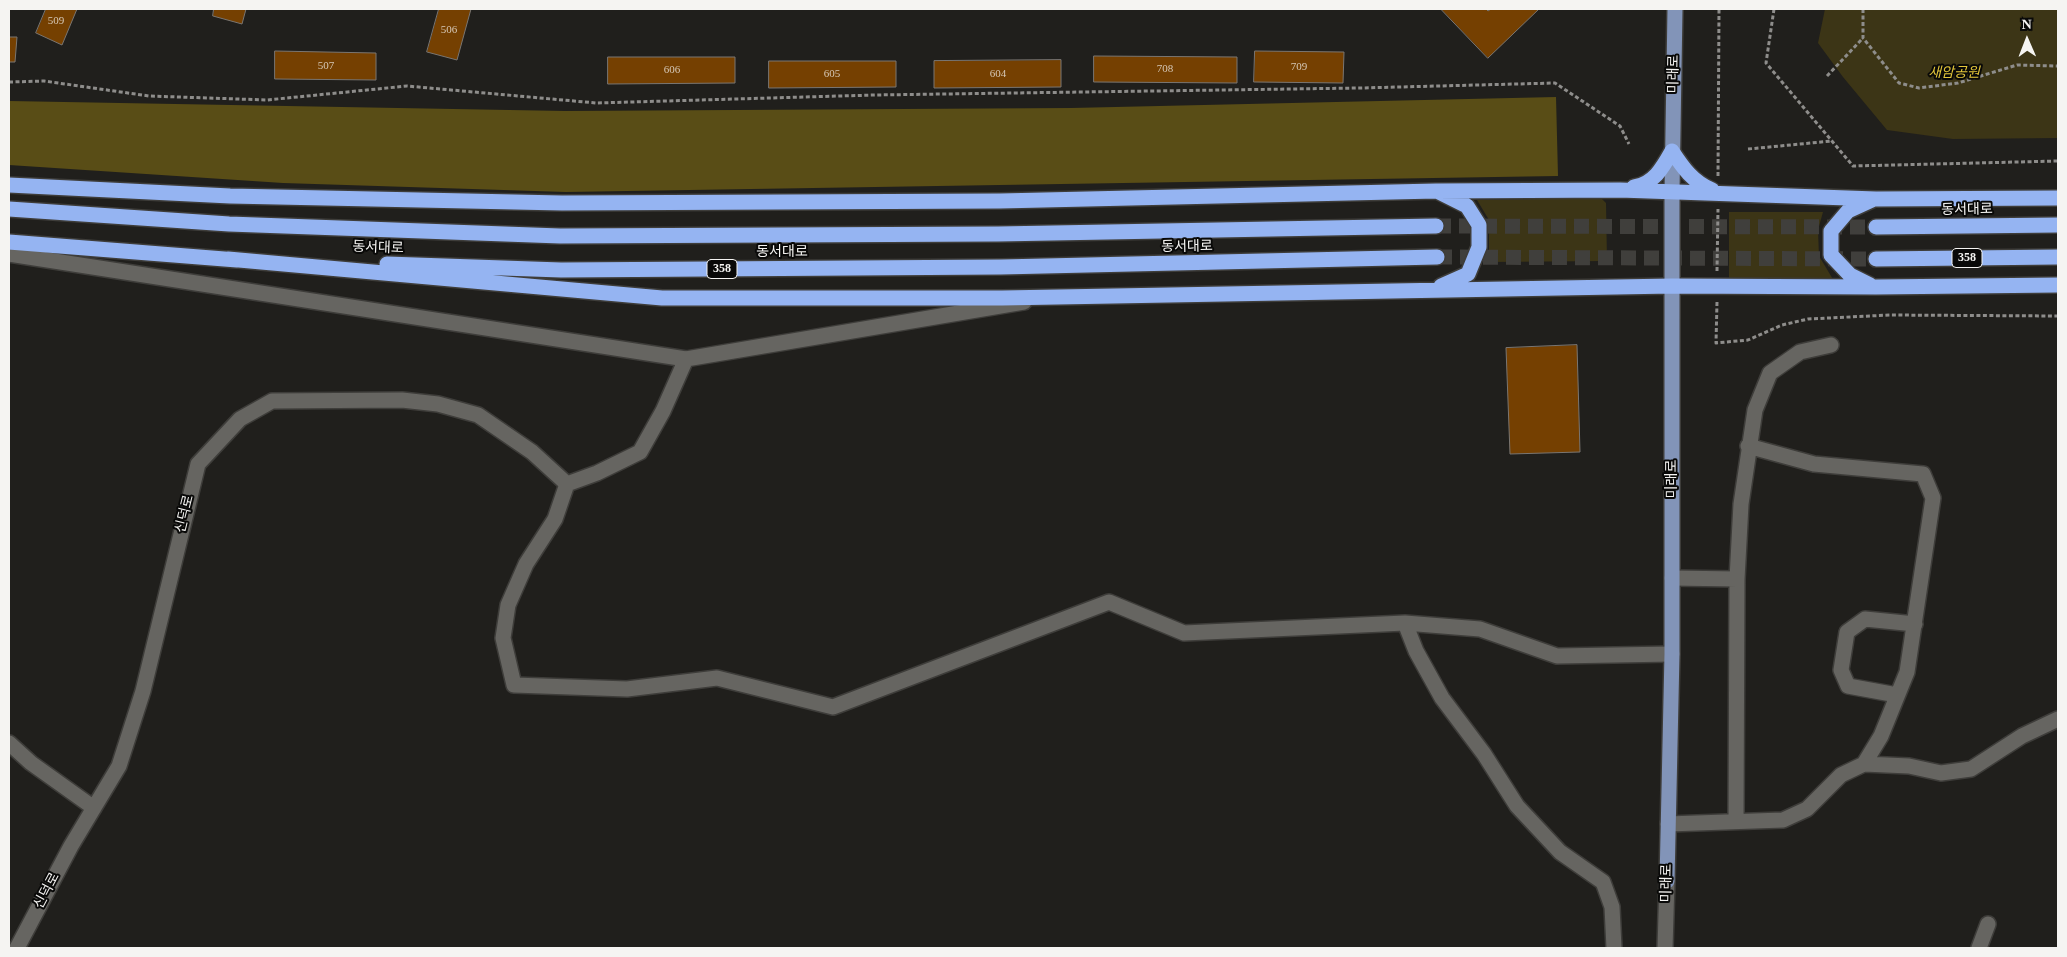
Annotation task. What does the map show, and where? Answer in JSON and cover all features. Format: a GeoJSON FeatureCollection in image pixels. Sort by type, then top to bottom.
{"type":"FeatureCollection","features":[{"type":"Feature","properties":{"kind":"highway"},"geometry":{"type":"LineString","coordinates":[[1620,190],[1639,186],[1652,180],[1663,168],[1672,151],[1684,169],[1696,182],[1711,190],[1876,199],[2058,198]]}},
{"type":"Feature","properties":{"kind":"highway"},"geometry":{"type":"LineString","coordinates":[[9,185],[230,196],[562,204],[1000,201],[1436,191],[1725,190]]}},
{"type":"Feature","properties":{"kind":"highway"},"geometry":{"type":"LineString","coordinates":[[1436,191],[1467,206],[1478,225],[1479,247],[1468,274],[1436,289]]}},
{"type":"Feature","properties":{"kind":"highway"},"geometry":{"type":"LineString","coordinates":[[1876,199],[1848,211],[1831,231],[1831,255],[1850,276],[1876,287]]}},
{"type":"Feature","properties":{"kind":"highway","name":"동서대로"},"geometry":{"type":"LineString","coordinates":[[9,209],[229,224],[560,236],[988,234],[1436,226]]}},
{"type":"Feature","properties":{"kind":"highway","name":"동서대로"},"geometry":{"type":"LineString","coordinates":[[1876,227],[2058,225]]}},
{"type":"Feature","properties":{"kind":"highway","name":"동서대로"},"geometry":{"type":"LineString","coordinates":[[9,242],[228,259],[561,270],[1001,268],[1437,257]]}},
{"type":"Feature","properties":{"kind":"highway","name":"358"},"geometry":{"type":"LineString","coordinates":[[1876,259],[2058,257]]}},
{"type":"Feature","properties":{"kind":"highway"},"geometry":{"type":"LineString","coordinates":[[228,259],[662,298],[1058,297],[1672,286],[1876,287],[2058,285]]}},
{"type":"Feature","properties":{"kind":"main road","name":"미래로"},"geometry":{"type":"LineString","coordinates":[[1667,881],[1672,654],[1672,151],[1674,9]]}},
{"type":"Feature","properties":{"kind":"street"},"geometry":{"type":"LineString","coordinates":[[9,254],[686,359],[1058,297]]}},
{"type":"Feature","properties":{"kind":"street"},"geometry":{"type":"LineString","coordinates":[[1736,820],[1737,579],[1741,504],[1748,446],[1755,410],[1770,373],[1800,352],[1831,345]]}},
{"type":"Feature","properties":{"kind":"street"},"geometry":{"type":"LineString","coordinates":[[686,359],[663,410],[640,452],[597,473],[567,484],[555,520],[526,564],[508,605],[503,638],[514,686],[628,689],[716,678],[833,707],[1109,602],[1184,632],[1405,623],[1480,629],[1557,656],[1672,654]]}},
{"type":"Feature","properties":{"kind":"street","name":"신덕로"},"geometry":{"type":"LineString","coordinates":[[17,948],[71,846],[119,766],[143,691],[198,464],[240,419],[272,401],[402,400],[438,404],[478,415],[532,452],[567,484]]}},
{"type":"Feature","properties":{"kind":"street"},"geometry":{"type":"LineString","coordinates":[[1748,446],[1814,464],[1923,474],[1933,498],[1908,672],[1881,736],[1864,764]]}},
{"type":"Feature","properties":{"kind":"street"},"geometry":{"type":"LineString","coordinates":[[1672,578],[1737,579]]}},
{"type":"Feature","properties":{"kind":"street"},"geometry":{"type":"LineString","coordinates":[[1897,695],[1848,686],[1841,670],[1847,632],[1865,619],[1915,624]]}},
{"type":"Feature","properties":{"kind":"street"},"geometry":{"type":"LineString","coordinates":[[1405,623],[1416,651],[1442,698],[1484,754],[1517,806],[1560,852],[1603,882],[1612,907],[1614,948]]}},
{"type":"Feature","properties":{"kind":"street"},"geometry":{"type":"LineString","coordinates":[[1668,824],[1736,820],[1783,820],[1807,809],[1841,775],[1864,764],[1909,766],[1941,773],[1971,768],[2022,736],[2058,719]]}},
{"type":"Feature","properties":{"kind":"street"},"geometry":{"type":"LineString","coordinates":[[9,743],[31,763],[94,808]]}},
{"type":"Feature","properties":{"kind":"street","name":"미래로"},"geometry":{"type":"LineString","coordinates":[[1665,948],[1667,881]]}},
{"type":"Feature","properties":{"kind":"street"},"geometry":{"type":"LineString","coordinates":[[1979,948],[1988,924]]}},
{"type":"Feature","properties":{"kind":"path"},"geometry":{"type":"LineString","coordinates":[[1719,9],[1725,190]]}},
{"type":"Feature","properties":{"kind":"path"},"geometry":{"type":"LineString","coordinates":[[1774,9],[1766,62],[1853,166],[2058,161]]}},
{"type":"Feature","properties":{"kind":"path"},"geometry":{"type":"LineString","coordinates":[[1863,9],[1863,38],[1899,83],[1919,88],[1958,83],[2017,65],[2058,66]]}},
{"type":"Feature","properties":{"kind":"path"},"geometry":{"type":"LineString","coordinates":[[1827,76],[1863,38]]}},
{"type":"Feature","properties":{"kind":"path"},"geometry":{"type":"LineString","coordinates":[[9,82],[44,81],[149,96],[266,100],[407,86],[596,103],[885,95],[1360,88],[1555,83],[1620,126],[1629,144]]}},
{"type":"Feature","properties":{"kind":"path"},"geometry":{"type":"LineString","coordinates":[[1748,149],[1832,141]]}},
{"type":"Feature","properties":{"kind":"path"},"geometry":{"type":"LineString","coordinates":[[1717,274],[1718,206]]}},
{"type":"Feature","properties":{"kind":"path"},"geometry":{"type":"LineString","coordinates":[[1717,294],[1716,343],[1748,340],[1782,325],[1808,319],[1890,315],[2058,316]]}},
{"type":"Feature","properties":{"kind":"green space","name":"새암공원"},"geometry":{"type":"Polygon","coordinates":[[[1825,9],[2058,9],[2058,138],[1953,139],[1887,130],[1843,77],[1818,43],[1825,9]]]}},
{"type":"Feature","properties":{"kind":"green space"},"geometry":{"type":"Polygon","coordinates":[[[1601,198],[1606,203],[1607,261],[1489,262],[1489,220],[1477,200],[1601,198]]]}},
{"type":"Feature","properties":{"kind":"green space"},"geometry":{"type":"Polygon","coordinates":[[[1729,212],[1823,212],[1818,230],[1819,256],[1834,281],[1729,280],[1729,212]]]}},
{"type":"Feature","properties":{"kind":"shaded area"},"geometry":{"type":"Polygon","coordinates":[[[1556,97],[1558,176],[566,192],[283,183],[9,165],[9,101],[565,111],[1071,108],[1556,97]]]}},
{"type":"Feature","properties":{"kind":"building"},"geometry":{"type":"Polygon","coordinates":[[[46,9],[77,9],[62,45],[36,33],[46,9]]]}},
{"type":"Feature","properties":{"kind":"building"},"geometry":{"type":"Polygon","coordinates":[[[214,9],[246,9],[242,24],[213,16],[214,9]]]}},
{"type":"Feature","properties":{"kind":"building"},"geometry":{"type":"Polygon","coordinates":[[[439,9],[471,9],[457,60],[427,52],[439,9]]]}},
{"type":"Feature","properties":{"kind":"building"},"geometry":{"type":"Polygon","coordinates":[[[1441,9],[1486,9],[1488,11],[1491,9],[1539,9],[1488,58],[1441,9]]]}},
{"type":"Feature","properties":{"kind":"building"},"geometry":{"type":"Polygon","coordinates":[[[9,37],[17,37],[15,62],[9,62],[9,37]]]}},
{"type":"Feature","properties":{"kind":"building"},"geometry":{"type":"Polygon","coordinates":[[[275,51],[376,53],[376,80],[275,79],[275,51]]]}},
{"type":"Feature","properties":{"kind":"building"},"geometry":{"type":"Polygon","coordinates":[[[1255,51],[1344,52],[1343,83],[1254,82],[1255,51]]]}},
{"type":"Feature","properties":{"kind":"building"},"geometry":{"type":"Polygon","coordinates":[[[1094,56],[1237,57],[1237,83],[1094,82],[1094,56]]]}},
{"type":"Feature","properties":{"kind":"building"},"geometry":{"type":"Polygon","coordinates":[[[608,57],[735,57],[735,83],[608,84],[608,57]]]}},
{"type":"Feature","properties":{"kind":"building"},"geometry":{"type":"Polygon","coordinates":[[[1061,60],[1061,87],[934,88],[934,61],[1061,60]]]}},
{"type":"Feature","properties":{"kind":"building"},"geometry":{"type":"Polygon","coordinates":[[[769,61],[896,61],[896,87],[769,88],[769,61]]]}},
{"type":"Feature","properties":{"kind":"building"},"geometry":{"type":"Polygon","coordinates":[[[1577,345],[1580,452],[1510,454],[1506,348],[1577,345]]]}},
{"type":"Feature","properties":{"kind":"tunnel"},"geometry":{"type":"LineString","coordinates":[[1436,226],[1876,227]]}},
{"type":"Feature","properties":{"kind":"tunnel"},"geometry":{"type":"LineString","coordinates":[[1437,257],[1876,259]]}}]}
